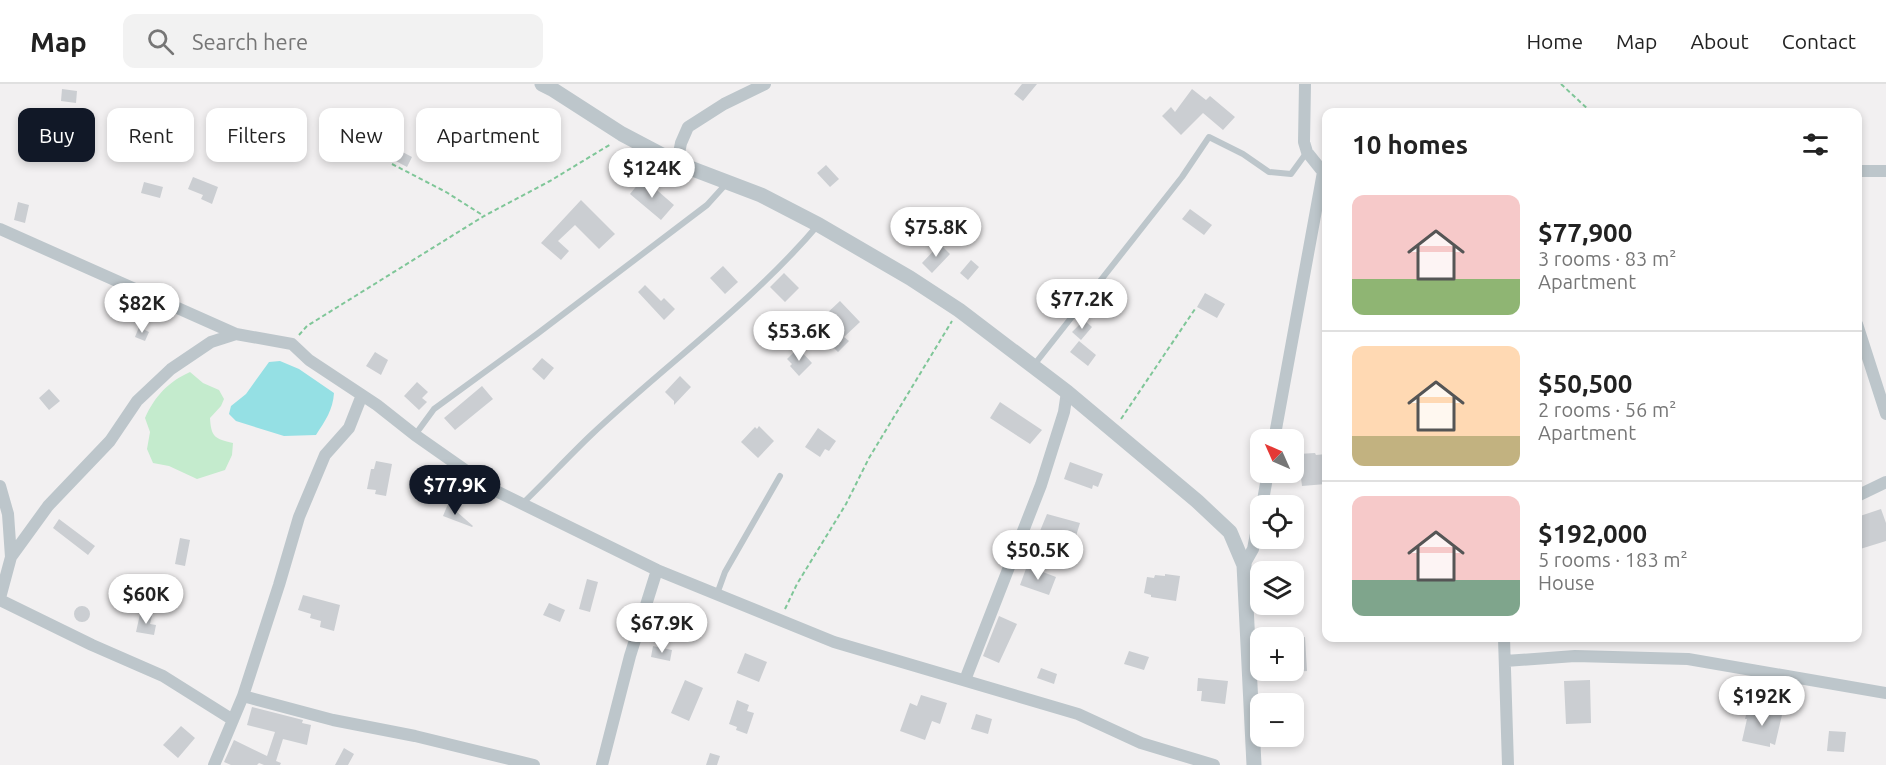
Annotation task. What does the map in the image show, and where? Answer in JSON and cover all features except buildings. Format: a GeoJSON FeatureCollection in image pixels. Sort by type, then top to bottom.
{"type":"FeatureCollection","features":[{"type":"Feature","properties":{"kind":"street"},"geometry":{"type":"LineString","coordinates":[[542,84],[622,134],[677,163],[761,195],[819,225],[910,278],[959,310],[1067,392],[1197,501],[1230,532],[1244,565],[1254,765]]}},
{"type":"Feature","properties":{"kind":"street"},"geometry":{"type":"LineString","coordinates":[[677,163],[681,143],[688,127],[724,104],[765,84]]}},
{"type":"Feature","properties":{"kind":"street"},"geometry":{"type":"LineString","coordinates":[[1305,84],[1304,142],[1307,152],[1322,168]]}},
{"type":"Feature","properties":{"kind":"street"},"geometry":{"type":"LineString","coordinates":[[1862,171],[1886,171]]}},
{"type":"Feature","properties":{"kind":"street"},"geometry":{"type":"LineString","coordinates":[[1276,429],[1322,187]]}},
{"type":"Feature","properties":{"kind":"street"},"geometry":{"type":"LineString","coordinates":[[0,229],[236,334],[292,344],[309,360],[362,395],[492,489],[657,570],[834,642],[1077,714],[1141,743],[1214,765]]}},
{"type":"Feature","properties":{"kind":"street"},"geometry":{"type":"LineString","coordinates":[[11,557],[48,506],[110,441],[137,401],[171,369],[211,342],[236,334]]}},
{"type":"Feature","properties":{"kind":"street"},"geometry":{"type":"LineString","coordinates":[[1862,340],[1886,414]]}},
{"type":"Feature","properties":{"kind":"street"},"geometry":{"type":"LineString","coordinates":[[965,680],[1041,485],[1064,412],[1067,392]]}},
{"type":"Feature","properties":{"kind":"street"},"geometry":{"type":"LineString","coordinates":[[214,765],[243,696],[279,585],[298,517],[325,455],[349,428],[362,395]]}},
{"type":"Feature","properties":{"kind":"street"},"geometry":{"type":"LineString","coordinates":[[1862,494],[1886,482]]}},
{"type":"Feature","properties":{"kind":"street"},"geometry":{"type":"LineString","coordinates":[[0,486],[9,514],[11,557],[0,599],[92,645],[163,676],[233,720]]}},
{"type":"Feature","properties":{"kind":"street"},"geometry":{"type":"LineString","coordinates":[[1244,565],[1253,549]]}},
{"type":"Feature","properties":{"kind":"street"},"geometry":{"type":"LineString","coordinates":[[602,765],[630,656],[657,570]]}},
{"type":"Feature","properties":{"kind":"street"},"geometry":{"type":"LineString","coordinates":[[1504,642],[1508,765]]}},
{"type":"Feature","properties":{"kind":"street"},"geometry":{"type":"LineString","coordinates":[[1505,661],[1575,656],[1688,659],[1886,693]]}},
{"type":"Feature","properties":{"kind":"street"},"geometry":{"type":"LineString","coordinates":[[243,696],[333,720],[415,736],[534,765]]}},
{"type":"Feature","properties":{"kind":"lane"},"geometry":{"type":"LineString","coordinates":[[1034,366],[1182,177],[1209,137],[1243,154],[1269,172],[1291,174],[1307,152]]}},
{"type":"Feature","properties":{"kind":"lane"},"geometry":{"type":"LineString","coordinates":[[415,435],[434,409],[707,205],[728,181]]}},
{"type":"Feature","properties":{"kind":"lane"},"geometry":{"type":"LineString","coordinates":[[521,504],[590,436],[744,300],[797,250],[819,225]]}},
{"type":"Feature","properties":{"kind":"lane"},"geometry":{"type":"LineString","coordinates":[[717,595],[725,572],[780,477]]}},
{"type":"Feature","properties":{"kind":"path"},"geometry":{"type":"LineString","coordinates":[[1561,84],[1587,108]]}},
{"type":"Feature","properties":{"kind":"path"},"geometry":{"type":"LineString","coordinates":[[292,344],[307,327],[484,216],[550,181],[617,141],[622,134]]}},
{"type":"Feature","properties":{"kind":"path"},"geometry":{"type":"LineString","coordinates":[[392,164],[446,192],[484,216]]}},
{"type":"Feature","properties":{"kind":"path"},"geometry":{"type":"LineString","coordinates":[[1112,431],[1195,309]]}},
{"type":"Feature","properties":{"kind":"path"},"geometry":{"type":"LineString","coordinates":[[779,620],[797,584],[846,504],[869,458],[959,310]]}},
{"type":"Feature","properties":{"kind":"green space"},"geometry":{"type":"Polygon","coordinates":[[[190,372],[203,383],[219,390],[224,399],[210,418],[211,429],[218,438],[233,443],[232,455],[225,470],[197,479],[169,466],[153,463],[147,449],[150,432],[145,418],[149,410],[169,385],[190,372]]]}},
{"type":"Feature","properties":{"kind":"water"},"geometry":{"type":"Polygon","coordinates":[[[280,361],[299,369],[334,393],[330,410],[316,435],[284,436],[236,421],[229,414],[231,406],[246,394],[269,362],[280,361]]]}}]}
